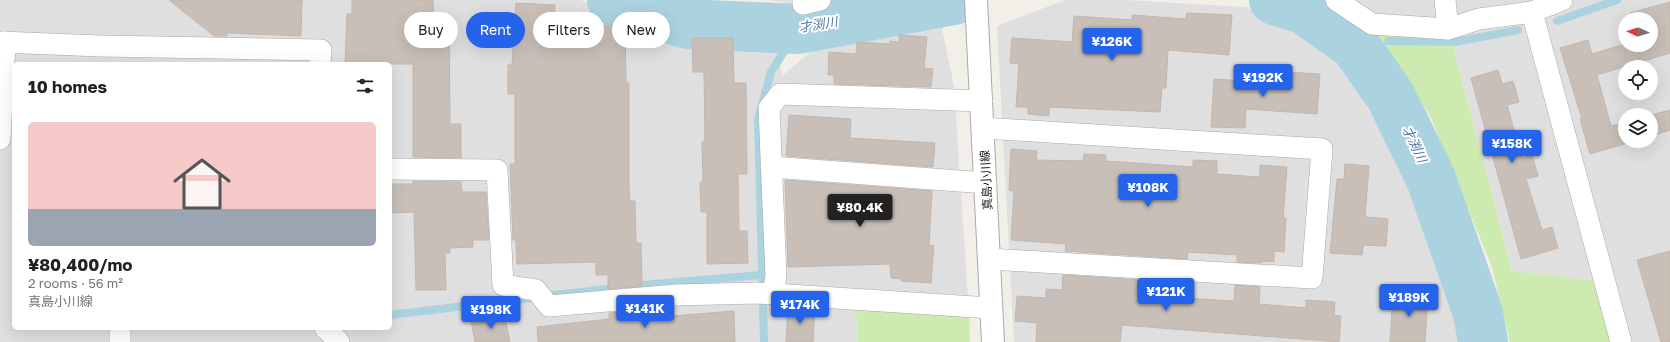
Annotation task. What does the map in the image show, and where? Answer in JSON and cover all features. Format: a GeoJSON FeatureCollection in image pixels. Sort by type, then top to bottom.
{"type":"FeatureCollection","features":[{"type":"Feature","properties":{"kind":"street"},"geometry":{"type":"LineString","coordinates":[[803,0],[804,4],[820,0]]}},
{"type":"Feature","properties":{"kind":"street"},"geometry":{"type":"LineString","coordinates":[[1336,0],[1372,24],[1448,29],[1479,19],[1532,12],[1562,0]]}},
{"type":"Feature","properties":{"kind":"street"},"geometry":{"type":"LineString","coordinates":[[1445,0],[1448,29]]}},
{"type":"Feature","properties":{"kind":"street","name":"真島小川線"},"geometry":{"type":"LineString","coordinates":[[977,9],[993,342]]}},
{"type":"Feature","properties":{"kind":"street"},"geometry":{"type":"LineString","coordinates":[[1532,12],[1622,342]]}},
{"type":"Feature","properties":{"kind":"street"},"geometry":{"type":"LineString","coordinates":[[0,139],[2,42],[100,55],[320,50],[320,62]]}},
{"type":"Feature","properties":{"kind":"street"},"geometry":{"type":"LineString","coordinates":[[765,293],[776,276],[769,108],[780,94],[982,102]]}},
{"type":"Feature","properties":{"kind":"street"},"geometry":{"type":"LineString","coordinates":[[983,128],[1322,149],[1312,278],[989,259]]}},
{"type":"Feature","properties":{"kind":"street"},"geometry":{"type":"LineString","coordinates":[[771,167],[986,183]]}},
{"type":"Feature","properties":{"kind":"street"},"geometry":{"type":"LineString","coordinates":[[392,169],[497,170],[503,285],[536,290],[549,306],[676,295],[765,293],[992,308]]}},
{"type":"Feature","properties":{"kind":"street"},"geometry":{"type":"LineString","coordinates":[[120,330],[120,342]]}},
{"type":"Feature","properties":{"kind":"street"},"geometry":{"type":"LineString","coordinates":[[327,330],[338,342]]}},
{"type":"Feature","properties":{"kind":"shaded area"},"geometry":{"type":"Polygon","coordinates":[[[0,0],[580,0],[621,12],[612,12],[612,48],[670,48],[670,26],[680,29],[776,39],[782,76],[823,41],[941,24],[954,86],[969,315],[856,309],[857,342],[0,342],[0,0]]]}},
{"type":"Feature","properties":{"kind":"shaded area"},"geometry":{"type":"Polygon","coordinates":[[[767,0],[856,0],[802,16],[783,2],[767,0]]]}},
{"type":"Feature","properties":{"kind":"shaded area"},"geometry":{"type":"Polygon","coordinates":[[[1065,0],[1125,0],[1246,7],[1336,54],[1400,164],[1468,342],[1014,342],[997,26],[1065,0]]]}},
{"type":"Feature","properties":{"kind":"shaded area"},"geometry":{"type":"Polygon","coordinates":[[[1322,0],[1670,0],[1670,342],[1613,342],[1596,281],[1512,271],[1451,38],[1378,33],[1322,0]]]}},
{"type":"Feature","properties":{"kind":"green space"},"geometry":{"type":"Polygon","coordinates":[[[1378,33],[1451,38],[1512,271],[1597,281],[1613,342],[1510,342],[1492,267],[1431,118],[1378,33]]]}},
{"type":"Feature","properties":{"kind":"green space"},"geometry":{"type":"Polygon","coordinates":[[[856,308],[969,315],[970,342],[857,342],[856,308]]]}},
{"type":"Feature","properties":{"kind":"building"},"geometry":{"type":"Polygon","coordinates":[[[169,0],[302,0],[301,36],[227,33],[227,36],[214,36],[169,0]]]}},
{"type":"Feature","properties":{"kind":"building"},"geometry":{"type":"Polygon","coordinates":[[[352,0],[433,0],[434,12],[404,12],[404,48],[449,48],[450,124],[461,124],[461,158],[413,157],[413,64],[392,64],[392,62],[345,62],[347,14],[352,14],[352,0]]]}},
{"type":"Feature","properties":{"kind":"building"},"geometry":{"type":"Polygon","coordinates":[[[1670,2],[1670,53],[1647,60],[1618,60],[1618,69],[1597,75],[1611,126],[1618,124],[1618,146],[1590,154],[1580,119],[1582,119],[1560,48],[1588,40],[1592,54],[1618,46],[1618,52],[1658,52],[1658,12],[1634,12],[1670,2]]]}},
{"type":"Feature","properties":{"kind":"building"},"geometry":{"type":"Polygon","coordinates":[[[516,3],[555,5],[555,12],[533,12],[533,48],[604,48],[604,25],[612,25],[612,48],[625,48],[626,83],[629,83],[630,201],[635,201],[636,243],[641,243],[642,286],[608,289],[608,275],[596,275],[596,262],[517,264],[516,240],[513,240],[510,164],[515,164],[515,94],[508,94],[508,65],[512,65],[513,48],[525,48],[525,12],[515,12],[516,3]]]}},
{"type":"Feature","properties":{"kind":"building"},"geometry":{"type":"Polygon","coordinates":[[[1187,13],[1232,15],[1229,55],[1168,50],[1166,88],[1162,88],[1160,112],[1049,107],[1049,116],[1028,114],[1028,107],[1016,107],[1019,64],[1010,63],[1012,38],[1072,42],[1074,16],[1132,20],[1132,15],[1186,19],[1187,13]]]}},
{"type":"Feature","properties":{"kind":"building"},"geometry":{"type":"Polygon","coordinates":[[[899,35],[927,37],[924,68],[933,69],[931,87],[834,84],[834,75],[828,75],[829,52],[856,54],[857,42],[890,44],[890,41],[899,42],[899,35]]]}},
{"type":"Feature","properties":{"kind":"building"},"geometry":{"type":"Polygon","coordinates":[[[692,38],[733,38],[734,83],[746,83],[747,174],[738,174],[739,231],[747,231],[748,263],[707,264],[707,212],[701,212],[700,182],[703,182],[702,142],[705,141],[704,72],[693,72],[692,38]]]}},
{"type":"Feature","properties":{"kind":"building"},"geometry":{"type":"Polygon","coordinates":[[[1498,70],[1502,84],[1513,81],[1519,102],[1507,105],[1522,158],[1532,155],[1538,176],[1526,179],[1542,230],[1552,227],[1558,248],[1521,259],[1471,78],[1498,70]]]}},
{"type":"Feature","properties":{"kind":"building"},"geometry":{"type":"Polygon","coordinates":[[[1286,72],[1320,74],[1317,114],[1246,109],[1245,128],[1211,127],[1214,79],[1286,84],[1286,72]]]}},
{"type":"Feature","properties":{"kind":"building"},"geometry":{"type":"Polygon","coordinates":[[[1670,110],[1670,130],[1658,134],[1658,113],[1670,110]]]}},
{"type":"Feature","properties":{"kind":"building"},"geometry":{"type":"Polygon","coordinates":[[[789,115],[851,119],[850,138],[935,143],[933,167],[786,156],[789,115]]]}},
{"type":"Feature","properties":{"kind":"building"},"geometry":{"type":"Polygon","coordinates":[[[1011,149],[1037,151],[1036,160],[1083,161],[1084,154],[1106,155],[1106,161],[1193,167],[1193,160],[1217,161],[1217,174],[1260,177],[1260,165],[1287,167],[1283,218],[1286,218],[1284,252],[1274,251],[1274,262],[1237,262],[1237,255],[1188,252],[1187,259],[1065,251],[1066,244],[1011,240],[1014,191],[1009,190],[1011,149]]]}},
{"type":"Feature","properties":{"kind":"building"},"geometry":{"type":"Polygon","coordinates":[[[1345,164],[1369,166],[1365,217],[1388,219],[1386,246],[1363,245],[1362,255],[1330,253],[1337,179],[1344,179],[1345,164]]]}},
{"type":"Feature","properties":{"kind":"building"},"geometry":{"type":"Polygon","coordinates":[[[785,180],[932,191],[929,245],[934,246],[931,283],[901,281],[901,279],[891,278],[890,264],[788,267],[785,180]]]}},
{"type":"Feature","properties":{"kind":"building"},"geometry":{"type":"Polygon","coordinates":[[[413,181],[461,182],[462,192],[486,192],[489,240],[473,240],[473,247],[450,248],[450,253],[445,253],[446,290],[416,290],[414,212],[392,213],[392,184],[413,184],[413,181]]]}},
{"type":"Feature","properties":{"kind":"building"},"geometry":{"type":"Polygon","coordinates":[[[1670,251],[1670,342],[1661,342],[1637,260],[1670,251]]]}},
{"type":"Feature","properties":{"kind":"building"},"geometry":{"type":"Polygon","coordinates":[[[1063,275],[1185,283],[1184,298],[1234,301],[1235,285],[1260,287],[1259,304],[1306,308],[1306,300],[1335,302],[1334,315],[1341,316],[1339,342],[1122,325],[1120,342],[1036,342],[1037,323],[1015,321],[1017,296],[1046,298],[1046,289],[1062,290],[1063,275]]]}},
{"type":"Feature","properties":{"kind":"building"},"geometry":{"type":"Polygon","coordinates":[[[1393,294],[1428,296],[1425,342],[1390,342],[1393,294]]]}},
{"type":"Feature","properties":{"kind":"building"},"geometry":{"type":"Polygon","coordinates":[[[788,307],[815,309],[813,342],[786,342],[788,307]]]}},
{"type":"Feature","properties":{"kind":"building"},"geometry":{"type":"Polygon","coordinates":[[[642,310],[643,316],[671,312],[672,316],[734,311],[735,342],[538,342],[537,327],[609,319],[609,313],[642,310]]]}},
{"type":"Feature","properties":{"kind":"building"},"geometry":{"type":"Polygon","coordinates":[[[504,314],[510,342],[475,342],[471,321],[504,314]]]}},
{"type":"Feature","properties":{"kind":"waterway","name":"才渕川"},"geometry":{"type":"LineString","coordinates":[[612,0],[687,24],[798,29],[954,0]]}},
{"type":"Feature","properties":{"kind":"waterway","name":"才渕川"},"geometry":{"type":"LineString","coordinates":[[1274,0],[1304,9],[1355,45],[1391,97],[1431,179],[1478,313],[1483,342]]}},
{"type":"Feature","properties":{"kind":"waterway"},"geometry":{"type":"LineString","coordinates":[[1557,21],[1617,0]]}},
{"type":"Feature","properties":{"kind":"waterway"},"geometry":{"type":"LineString","coordinates":[[764,342],[758,119],[771,72],[798,29]]}},
{"type":"Feature","properties":{"kind":"waterway"},"geometry":{"type":"LineString","coordinates":[[1388,41],[1455,42],[1518,30]]}},
{"type":"Feature","properties":{"kind":"waterway"},"geometry":{"type":"LineString","coordinates":[[631,286],[762,275]]}},
{"type":"Feature","properties":{"kind":"waterway"},"geometry":{"type":"LineString","coordinates":[[544,296],[618,288]]}},
{"type":"Feature","properties":{"kind":"waterway"},"geometry":{"type":"LineString","coordinates":[[392,315],[532,298]]}}]}
